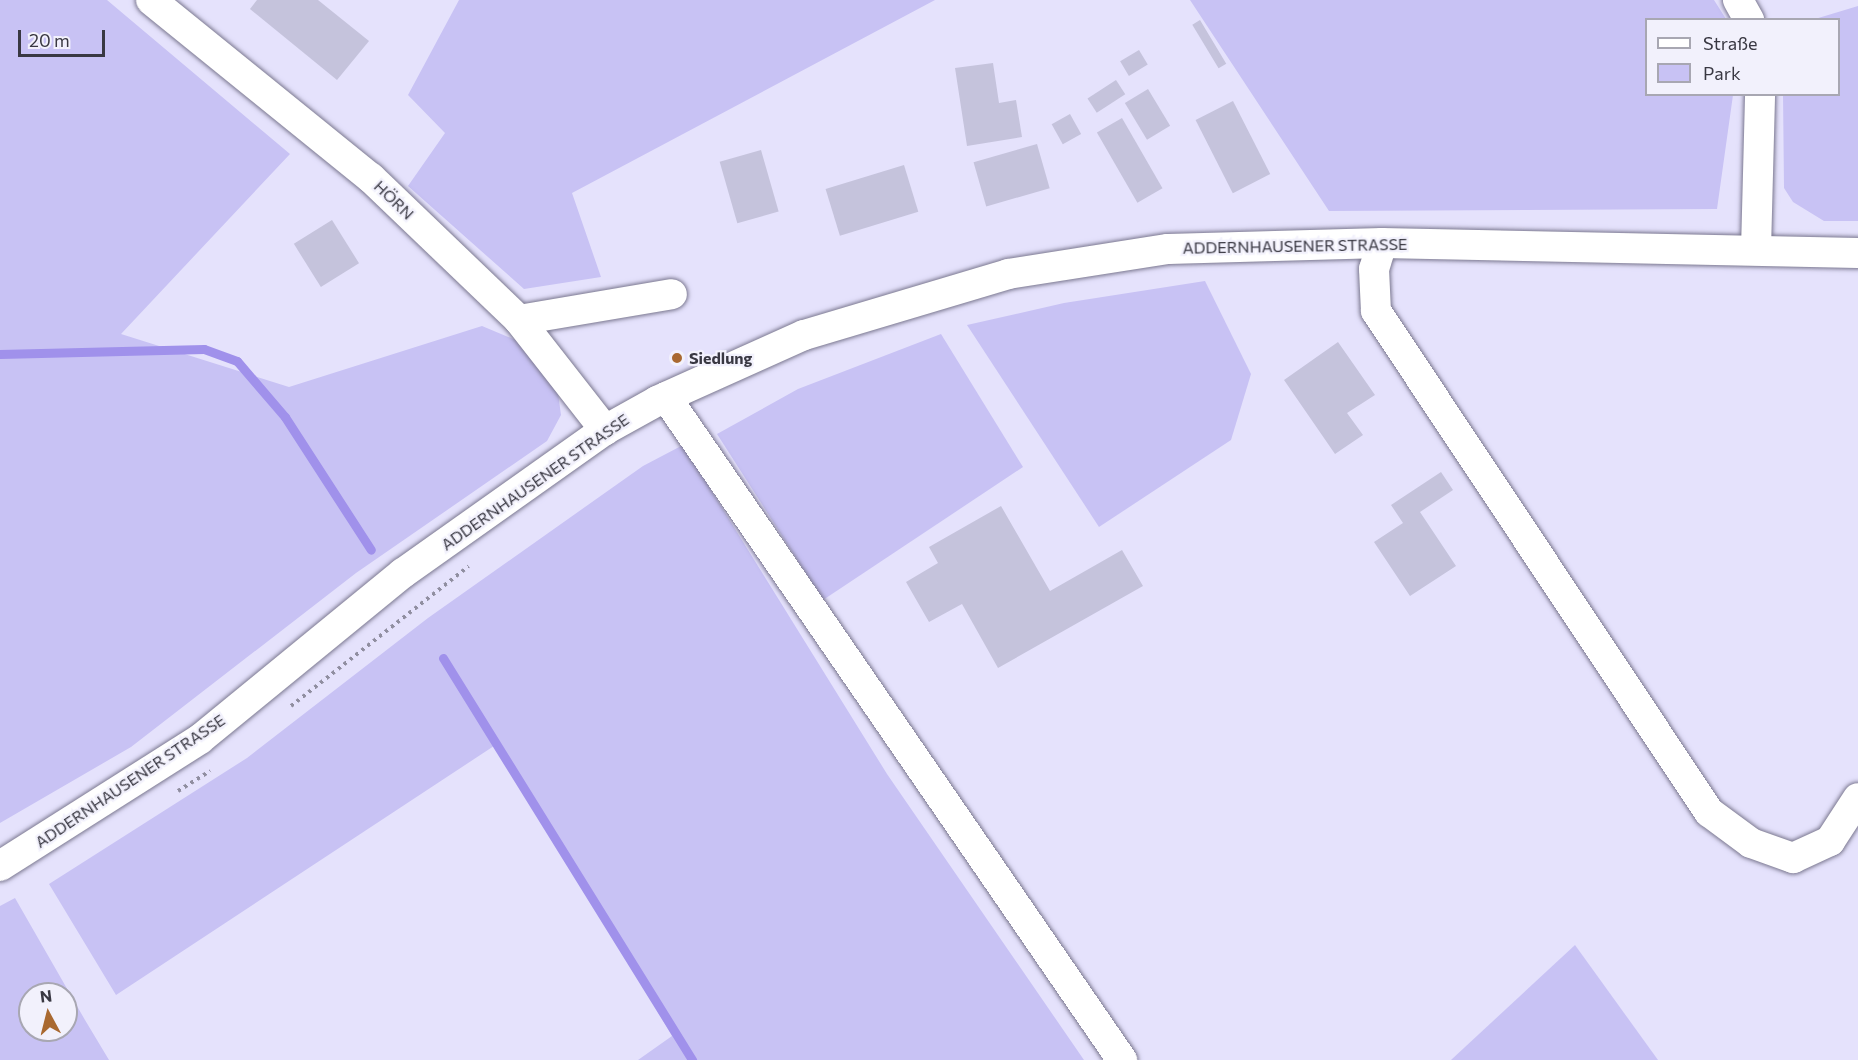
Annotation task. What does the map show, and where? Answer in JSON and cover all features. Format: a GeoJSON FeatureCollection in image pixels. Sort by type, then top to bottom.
{"type":"FeatureCollection","features":[{"type":"Feature","properties":{"kind":"street","name":"HÖRN"},"geometry":{"type":"LineString","coordinates":[[152,0],[371,178],[519,320],[605,430]]}},
{"type":"Feature","properties":{"kind":"street"},"geometry":{"type":"LineString","coordinates":[[1738,0],[1748,18]]}},
{"type":"Feature","properties":{"kind":"street"},"geometry":{"type":"LineString","coordinates":[[1756,250],[1760,96]]}},
{"type":"Feature","properties":{"kind":"street"},"geometry":{"type":"LineString","coordinates":[[1382,243],[1374,269],[1376,311],[1709,812],[1751,843],[1793,858],[1830,841],[1858,798]]}},
{"type":"Feature","properties":{"kind":"street","name":"ADDERNHAUSENER STRASSE"},"geometry":{"type":"LineString","coordinates":[[0,866],[200,739],[403,573],[605,430],[666,397],[804,335],[1008,274],[1168,249],[1382,243],[1858,253]]}},
{"type":"Feature","properties":{"kind":"street"},"geometry":{"type":"LineString","coordinates":[[519,320],[672,294]]}},
{"type":"Feature","properties":{"kind":"street"},"geometry":{"type":"LineString","coordinates":[[666,397],[1122,1060]]}},
{"type":"Feature","properties":{"kind":"path"},"geometry":{"type":"LineString","coordinates":[[284,712],[478,558]]}},
{"type":"Feature","properties":{"kind":"path"},"geometry":{"type":"LineString","coordinates":[[171,796],[219,763]]}},
{"type":"Feature","properties":{"kind":"green space"},"geometry":{"type":"Polygon","coordinates":[[[0,0],[107,0],[290,154],[121,334],[289,387],[482,326],[518,341],[557,386],[561,415],[547,441],[356,573],[131,747],[0,823],[0,0]]]}},
{"type":"Feature","properties":{"kind":"green space"},"geometry":{"type":"Polygon","coordinates":[[[459,0],[935,0],[572,193],[601,277],[524,289],[408,186],[445,133],[408,95],[459,0]]]}},
{"type":"Feature","properties":{"kind":"green space"},"geometry":{"type":"Polygon","coordinates":[[[1190,0],[1714,0],[1725,18],[1645,18],[1645,96],[1733,96],[1717,209],[1329,211],[1190,0]]]}},
{"type":"Feature","properties":{"kind":"green space"},"geometry":{"type":"Polygon","coordinates":[[[1858,6],[1858,221],[1824,221],[1793,202],[1784,188],[1783,96],[1840,96],[1840,18],[1818,18],[1858,6]]]}},
{"type":"Feature","properties":{"kind":"green space"},"geometry":{"type":"Polygon","coordinates":[[[1205,281],[1251,374],[1231,440],[1099,527],[967,325],[1064,303],[1205,281]]]}},
{"type":"Feature","properties":{"kind":"green space"},"geometry":{"type":"Polygon","coordinates":[[[941,334],[1023,467],[823,600],[717,434],[798,389],[941,334]]]}},
{"type":"Feature","properties":{"kind":"green space"},"geometry":{"type":"Polygon","coordinates":[[[683,445],[887,774],[1084,1060],[638,1060],[672,1036],[500,742],[116,995],[49,884],[247,758],[428,618],[643,466],[683,445]]]}},
{"type":"Feature","properties":{"kind":"green space"},"geometry":{"type":"Polygon","coordinates":[[[15,898],[63,982],[18,982],[18,1042],[78,1042],[78,1008],[109,1060],[0,1060],[0,906],[15,898]]]}},
{"type":"Feature","properties":{"kind":"green space"},"geometry":{"type":"Polygon","coordinates":[[[1575,945],[1658,1060],[1451,1060],[1575,945]]]}},
{"type":"Feature","properties":{"kind":"building"},"geometry":{"type":"Polygon","coordinates":[[[257,0],[318,0],[369,41],[337,80],[250,9],[257,0]]]}},
{"type":"Feature","properties":{"kind":"building"},"geometry":{"type":"Polygon","coordinates":[[[1200,20],[1226,64],[1219,68],[1192,25],[1200,20]]]}},
{"type":"Feature","properties":{"kind":"building"},"geometry":{"type":"Polygon","coordinates":[[[1139,50],[1148,65],[1129,76],[1120,61],[1139,50]]]}},
{"type":"Feature","properties":{"kind":"building"},"geometry":{"type":"Polygon","coordinates":[[[993,63],[999,103],[1016,100],[1022,137],[967,146],[955,68],[993,63]]]}},
{"type":"Feature","properties":{"kind":"building"},"geometry":{"type":"Polygon","coordinates":[[[1116,80],[1125,94],[1097,113],[1087,99],[1116,80]]]}},
{"type":"Feature","properties":{"kind":"building"},"geometry":{"type":"Polygon","coordinates":[[[1148,89],[1170,126],[1147,140],[1125,103],[1148,89]]]}},
{"type":"Feature","properties":{"kind":"building"},"geometry":{"type":"Polygon","coordinates":[[[1233,101],[1270,174],[1233,193],[1196,120],[1233,101]]]}},
{"type":"Feature","properties":{"kind":"building"},"geometry":{"type":"Polygon","coordinates":[[[1070,114],[1081,134],[1063,144],[1052,124],[1070,114]]]}},
{"type":"Feature","properties":{"kind":"building"},"geometry":{"type":"Polygon","coordinates":[[[1122,118],[1162,188],[1137,203],[1097,132],[1122,118]]]}},
{"type":"Feature","properties":{"kind":"building"},"geometry":{"type":"Polygon","coordinates":[[[1037,144],[1050,188],[986,206],[974,162],[1037,144]]]}},
{"type":"Feature","properties":{"kind":"building"},"geometry":{"type":"Polygon","coordinates":[[[761,150],[779,212],[737,223],[720,162],[761,150]]]}},
{"type":"Feature","properties":{"kind":"building"},"geometry":{"type":"Polygon","coordinates":[[[904,165],[918,212],[840,236],[826,189],[904,165]]]}},
{"type":"Feature","properties":{"kind":"building"},"geometry":{"type":"Polygon","coordinates":[[[332,220],[359,263],[321,287],[294,244],[332,220]]]}},
{"type":"Feature","properties":{"kind":"building"},"geometry":{"type":"Polygon","coordinates":[[[1338,342],[1375,395],[1347,413],[1363,435],[1335,454],[1284,380],[1338,342]]]}},
{"type":"Feature","properties":{"kind":"building"},"geometry":{"type":"Polygon","coordinates":[[[1441,472],[1453,490],[1420,512],[1456,566],[1410,596],[1374,542],[1403,523],[1391,505],[1441,472]]]}},
{"type":"Feature","properties":{"kind":"building"},"geometry":{"type":"Polygon","coordinates":[[[1001,506],[1050,591],[1122,550],[1143,586],[998,668],[962,604],[929,622],[906,582],[938,563],[929,547],[1001,506]]]}},
{"type":"Feature","properties":{"kind":"waterway"},"geometry":{"type":"LineString","coordinates":[[0,354],[204,349],[237,361],[285,417],[371,550]]}},
{"type":"Feature","properties":{"kind":"waterway"},"geometry":{"type":"LineString","coordinates":[[443,658],[692,1060]]}},
{"type":"Feature","properties":{"kind":"place","name":"Siedlung"},"geometry":{"type":"Point","coordinates":[677,358]}}]}
